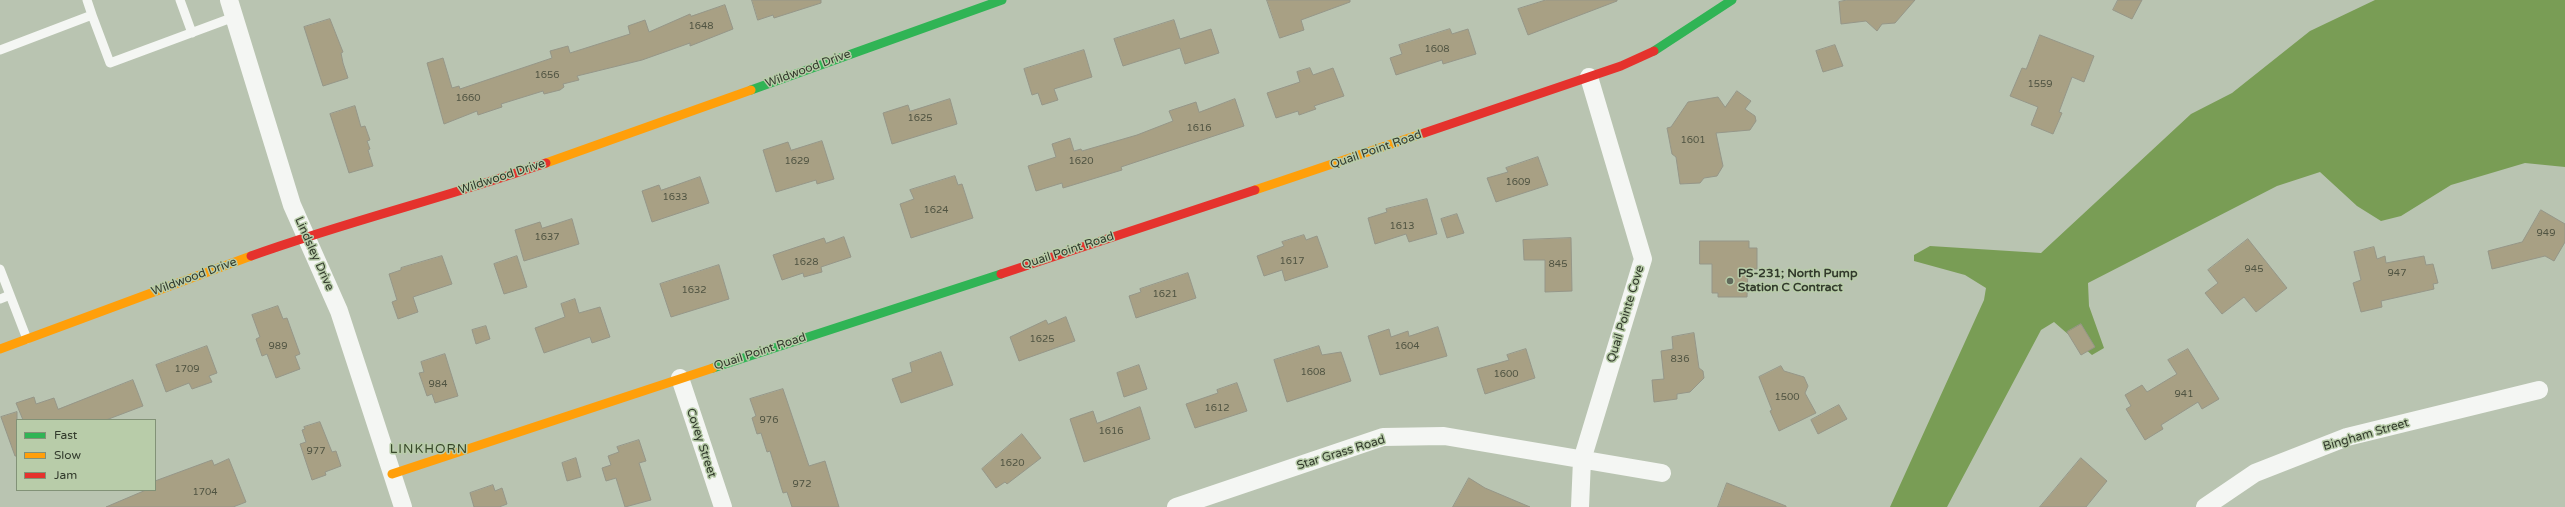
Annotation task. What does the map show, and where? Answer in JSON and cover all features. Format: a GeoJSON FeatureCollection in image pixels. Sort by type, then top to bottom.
{"type":"FeatureCollection","features":[{"type":"Feature","properties":{"kind":"street","name":"Lindsley Drive"},"geometry":{"type":"LineString","coordinates":[[229,0],[292,205],[339,311],[403,507]]}},
{"type":"Feature","properties":{"kind":"street","name":"Wildwood Drive"},"geometry":{"type":"LineString","coordinates":[[0,349],[306,236],[505,177],[1002,0]]}},
{"type":"Feature","properties":{"kind":"street","name":"Quail Point Road"},"geometry":{"type":"LineString","coordinates":[[392,474],[1327,166],[1621,66],[1658,49],[1732,0]]}},
{"type":"Feature","properties":{"kind":"street","name":"Quail Pointe Cove"},"geometry":{"type":"LineString","coordinates":[[1580,507],[1582,460],[1643,259],[1589,77]]}},
{"type":"Feature","properties":{"kind":"street","name":"Covey Street"},"geometry":{"type":"LineString","coordinates":[[680,378],[723,507]]}},
{"type":"Feature","properties":{"kind":"street","name":"Bingham Street"},"geometry":{"type":"LineString","coordinates":[[2205,507],[2255,473],[2347,437],[2539,390]]}},
{"type":"Feature","properties":{"kind":"street","name":"Star Grass Road"},"geometry":{"type":"LineString","coordinates":[[1176,507],[1383,437],[1444,436],[1662,473]]}},
{"type":"Feature","properties":{"kind":"lane"},"geometry":{"type":"LineString","coordinates":[[87,0],[110,63],[234,17]]}},
{"type":"Feature","properties":{"kind":"lane"},"geometry":{"type":"LineString","coordinates":[[180,0],[192,33]]}},
{"type":"Feature","properties":{"kind":"lane"},"geometry":{"type":"LineString","coordinates":[[0,50],[92,15]]}},
{"type":"Feature","properties":{"kind":"lane"},"geometry":{"type":"LineString","coordinates":[[0,269],[27,339]]}},
{"type":"Feature","properties":{"kind":"lane"},"geometry":{"type":"LineString","coordinates":[[0,299],[10,295]]}},
{"type":"Feature","properties":{"kind":"shaded area"},"geometry":{"type":"Polygon","coordinates":[[[2375,0],[2565,0],[2565,167],[2525,163],[2451,185],[2401,216],[2381,221],[2357,206],[2320,172],[2277,186],[2088,283],[2089,306],[2104,348],[2092,355],[2054,322],[2041,330],[1947,507],[1890,507],[1984,300],[1986,288],[1965,275],[1914,261],[1914,255],[1930,246],[2041,253],[2191,114],[2232,93],[2310,31],[2375,0]]]}},
{"type":"Feature","properties":{"kind":"building"},"geometry":{"type":"Polygon","coordinates":[[[752,0],[821,0],[821,3],[774,18],[773,15],[758,20],[752,0]]]}},
{"type":"Feature","properties":{"kind":"building"},"geometry":{"type":"Polygon","coordinates":[[[1267,0],[1350,0],[1350,2],[1301,20],[1304,30],[1280,38],[1267,0]]]}},
{"type":"Feature","properties":{"kind":"building"},"geometry":{"type":"Polygon","coordinates":[[[1546,0],[1617,1],[1528,35],[1518,9],[1546,0]]]}},
{"type":"Feature","properties":{"kind":"building"},"geometry":{"type":"Polygon","coordinates":[[[1847,0],[1915,0],[1895,23],[1882,24],[1877,31],[1866,21],[1841,24],[1839,2],[1847,0]]]}},
{"type":"Feature","properties":{"kind":"building"},"geometry":{"type":"Polygon","coordinates":[[[2118,0],[2142,0],[2132,19],[2113,10],[2118,0]]]}},
{"type":"Feature","properties":{"kind":"building"},"geometry":{"type":"Polygon","coordinates":[[[725,5],[733,29],[690,46],[690,43],[642,60],[577,76],[579,80],[563,84],[564,87],[560,90],[544,94],[543,91],[501,104],[502,107],[478,115],[477,111],[444,124],[427,63],[443,58],[452,88],[459,86],[460,89],[552,58],[550,51],[568,46],[570,53],[630,34],[628,26],[645,20],[649,32],[690,14],[691,16],[725,5]]]}},
{"type":"Feature","properties":{"kind":"building"},"geometry":{"type":"Polygon","coordinates":[[[330,19],[343,52],[341,53],[348,78],[323,86],[304,27],[330,19]]]}},
{"type":"Feature","properties":{"kind":"building"},"geometry":{"type":"Polygon","coordinates":[[[1174,20],[1180,39],[1211,29],[1219,53],[1185,64],[1180,48],[1123,66],[1114,39],[1174,20]]]}},
{"type":"Feature","properties":{"kind":"building"},"geometry":{"type":"Polygon","coordinates":[[[1450,29],[1452,34],[1468,29],[1476,54],[1443,64],[1442,60],[1396,75],[1390,58],[1402,54],[1399,45],[1450,29]]]}},
{"type":"Feature","properties":{"kind":"building"},"geometry":{"type":"Polygon","coordinates":[[[2040,35],[2094,56],[2084,82],[2072,77],[2059,112],[2062,113],[2053,134],[2031,125],[2038,107],[2010,96],[2022,68],[2026,69],[2040,35]]]}},
{"type":"Feature","properties":{"kind":"building"},"geometry":{"type":"Polygon","coordinates":[[[1835,45],[1843,66],[1823,72],[1816,51],[1835,45]]]}},
{"type":"Feature","properties":{"kind":"building"},"geometry":{"type":"Polygon","coordinates":[[[1084,50],[1092,77],[1054,89],[1058,100],[1042,105],[1038,93],[1032,95],[1024,69],[1084,50]]]}},
{"type":"Feature","properties":{"kind":"building"},"geometry":{"type":"Polygon","coordinates":[[[1310,68],[1313,75],[1333,68],[1344,96],[1314,106],[1316,109],[1299,115],[1298,111],[1276,118],[1267,93],[1300,82],[1297,72],[1310,68]]]}},
{"type":"Feature","properties":{"kind":"building"},"geometry":{"type":"Polygon","coordinates":[[[1737,91],[1751,101],[1745,109],[1755,116],[1756,121],[1750,130],[1716,133],[1723,166],[1717,176],[1704,178],[1700,183],[1680,184],[1676,157],[1672,154],[1667,128],[1671,127],[1688,102],[1718,97],[1725,107],[1737,91]]]}},
{"type":"Feature","properties":{"kind":"building"},"geometry":{"type":"Polygon","coordinates":[[[950,99],[957,124],[892,144],[883,113],[908,105],[910,111],[950,99]]]}},
{"type":"Feature","properties":{"kind":"building"},"geometry":{"type":"Polygon","coordinates":[[[1235,99],[1244,126],[1121,167],[1122,170],[1063,188],[1062,183],[1036,191],[1028,166],[1056,157],[1052,144],[1070,138],[1074,151],[1081,149],[1082,151],[1137,135],[1173,121],[1169,111],[1196,102],[1199,112],[1235,99]]]}},
{"type":"Feature","properties":{"kind":"building"},"geometry":{"type":"Polygon","coordinates":[[[355,106],[361,127],[365,126],[370,140],[367,141],[370,149],[368,150],[373,166],[349,173],[330,114],[355,106]]]}},
{"type":"Feature","properties":{"kind":"building"},"geometry":{"type":"Polygon","coordinates":[[[822,141],[834,179],[817,184],[816,180],[776,192],[763,150],[788,142],[791,150],[822,141]]]}},
{"type":"Feature","properties":{"kind":"building"},"geometry":{"type":"Polygon","coordinates":[[[1538,157],[1548,185],[1496,202],[1487,178],[1508,172],[1506,168],[1538,157]]]}},
{"type":"Feature","properties":{"kind":"building"},"geometry":{"type":"Polygon","coordinates":[[[955,176],[958,185],[962,184],[973,218],[911,238],[900,204],[914,199],[910,190],[955,176]]]}},
{"type":"Feature","properties":{"kind":"building"},"geometry":{"type":"Polygon","coordinates":[[[700,177],[709,203],[652,222],[642,191],[659,185],[661,190],[700,177]]]}},
{"type":"Feature","properties":{"kind":"building"},"geometry":{"type":"Polygon","coordinates":[[[1427,199],[1437,234],[1409,242],[1406,234],[1375,244],[1368,218],[1387,212],[1386,209],[1427,199]]]}},
{"type":"Feature","properties":{"kind":"building"},"geometry":{"type":"Polygon","coordinates":[[[2541,210],[2565,224],[2565,242],[2554,261],[2545,256],[2492,269],[2488,251],[2522,242],[2541,210]]]}},
{"type":"Feature","properties":{"kind":"building"},"geometry":{"type":"Polygon","coordinates":[[[1457,214],[1464,233],[1447,238],[1441,219],[1457,214]]]}},
{"type":"Feature","properties":{"kind":"building"},"geometry":{"type":"Polygon","coordinates":[[[572,219],[579,244],[524,261],[515,230],[540,222],[542,228],[572,219]]]}},
{"type":"Feature","properties":{"kind":"building"},"geometry":{"type":"Polygon","coordinates":[[[1304,235],[1306,240],[1317,236],[1328,267],[1285,281],[1282,270],[1264,276],[1257,256],[1284,246],[1282,242],[1304,235]]]}},
{"type":"Feature","properties":{"kind":"building"},"geometry":{"type":"Polygon","coordinates":[[[844,237],[851,257],[821,267],[822,272],[804,277],[803,273],[782,280],[773,255],[824,238],[826,243],[844,237]]]}},
{"type":"Feature","properties":{"kind":"building"},"geometry":{"type":"Polygon","coordinates":[[[1571,238],[1572,291],[1545,292],[1545,260],[1524,260],[1523,240],[1571,238]]]}},
{"type":"Feature","properties":{"kind":"building"},"geometry":{"type":"Polygon","coordinates":[[[2248,239],[2287,288],[2256,312],[2244,297],[2222,314],[2205,293],[2218,283],[2208,270],[2248,239]]]}},
{"type":"Feature","properties":{"kind":"building","name":"PS-231; North Pump Station C Contract"},"geometry":{"type":"Polygon","coordinates":[[[1700,241],[1749,241],[1749,248],[1757,248],[1757,269],[1748,269],[1747,297],[1718,297],[1718,293],[1712,293],[1712,264],[1700,264],[1700,241]]]}},
{"type":"Feature","properties":{"kind":"building"},"geometry":{"type":"Polygon","coordinates":[[[2374,247],[2377,259],[2385,256],[2386,263],[2424,256],[2426,265],[2433,264],[2438,283],[2433,284],[2434,289],[2381,301],[2382,307],[2361,312],[2353,283],[2361,280],[2354,252],[2374,247]]]}},
{"type":"Feature","properties":{"kind":"building"},"geometry":{"type":"Polygon","coordinates":[[[442,256],[452,284],[413,297],[418,312],[398,319],[392,302],[397,300],[389,274],[401,270],[401,268],[442,256]]]}},
{"type":"Feature","properties":{"kind":"building"},"geometry":{"type":"Polygon","coordinates":[[[517,256],[527,287],[504,294],[494,264],[517,256]]]}},
{"type":"Feature","properties":{"kind":"building"},"geometry":{"type":"Polygon","coordinates":[[[719,265],[729,299],[671,317],[660,284],[719,265]]]}},
{"type":"Feature","properties":{"kind":"building"},"geometry":{"type":"Polygon","coordinates":[[[1188,273],[1196,298],[1136,318],[1129,296],[1141,292],[1140,289],[1188,273]]]}},
{"type":"Feature","properties":{"kind":"building"},"geometry":{"type":"Polygon","coordinates":[[[575,299],[579,313],[600,307],[610,337],[592,343],[590,337],[544,353],[535,328],[565,317],[561,304],[575,299]]]}},
{"type":"Feature","properties":{"kind":"building"},"geometry":{"type":"Polygon","coordinates":[[[278,306],[283,319],[287,318],[300,354],[295,356],[300,369],[276,378],[267,354],[262,356],[256,339],[260,337],[252,315],[278,306]]]}},
{"type":"Feature","properties":{"kind":"building"},"geometry":{"type":"Polygon","coordinates":[[[1066,317],[1075,341],[1019,361],[1010,337],[1046,320],[1048,324],[1066,317]]]}},
{"type":"Feature","properties":{"kind":"building"},"geometry":{"type":"Polygon","coordinates":[[[2081,324],[2095,347],[2081,355],[2067,332],[2081,324]]]}},
{"type":"Feature","properties":{"kind":"building"},"geometry":{"type":"Polygon","coordinates":[[[486,326],[490,339],[476,344],[472,330],[486,326]]]}},
{"type":"Feature","properties":{"kind":"building"},"geometry":{"type":"Polygon","coordinates":[[[1438,327],[1447,356],[1380,375],[1368,336],[1389,329],[1391,337],[1408,331],[1409,336],[1438,327]]]}},
{"type":"Feature","properties":{"kind":"building"},"geometry":{"type":"Polygon","coordinates":[[[1694,333],[1699,368],[1703,371],[1704,378],[1690,392],[1677,394],[1677,399],[1654,402],[1652,380],[1664,379],[1661,351],[1673,349],[1672,337],[1694,333]]]}},
{"type":"Feature","properties":{"kind":"building"},"geometry":{"type":"Polygon","coordinates":[[[207,346],[217,373],[209,376],[212,382],[192,389],[189,383],[166,392],[156,365],[207,346]]]}},
{"type":"Feature","properties":{"kind":"building"},"geometry":{"type":"Polygon","coordinates":[[[1319,346],[1322,355],[1341,352],[1351,381],[1287,402],[1274,360],[1319,346]]]}},
{"type":"Feature","properties":{"kind":"building"},"geometry":{"type":"Polygon","coordinates":[[[1526,349],[1535,378],[1485,394],[1477,369],[1509,360],[1507,355],[1526,349]]]}},
{"type":"Feature","properties":{"kind":"building"},"geometry":{"type":"Polygon","coordinates":[[[2188,349],[2219,399],[2202,409],[2198,402],[2161,425],[2163,429],[2145,440],[2126,409],[2131,406],[2125,395],[2142,385],[2147,392],[2177,374],[2168,360],[2188,349]]]}},
{"type":"Feature","properties":{"kind":"building"},"geometry":{"type":"Polygon","coordinates":[[[941,352],[953,385],[901,403],[892,379],[912,372],[910,363],[941,352]]]}},
{"type":"Feature","properties":{"kind":"building"},"geometry":{"type":"Polygon","coordinates":[[[445,354],[458,396],[435,403],[432,394],[427,396],[419,373],[424,372],[421,362],[445,354]]]}},
{"type":"Feature","properties":{"kind":"building"},"geometry":{"type":"Polygon","coordinates":[[[1139,365],[1147,389],[1124,397],[1117,373],[1139,365]]]}},
{"type":"Feature","properties":{"kind":"building"},"geometry":{"type":"Polygon","coordinates":[[[1781,366],[1784,371],[1804,377],[1808,386],[1805,393],[1816,413],[1779,431],[1770,411],[1772,410],[1759,377],[1781,366]]]}},
{"type":"Feature","properties":{"kind":"building"},"geometry":{"type":"Polygon","coordinates":[[[133,380],[143,406],[109,419],[23,419],[16,403],[34,397],[36,404],[54,398],[58,409],[133,380]]]}},
{"type":"Feature","properties":{"kind":"building"},"geometry":{"type":"Polygon","coordinates":[[[1237,383],[1247,411],[1195,428],[1186,404],[1218,393],[1217,390],[1237,383]]]}},
{"type":"Feature","properties":{"kind":"building"},"geometry":{"type":"Polygon","coordinates":[[[783,389],[809,466],[825,461],[839,507],[792,507],[787,492],[783,493],[770,451],[767,452],[761,433],[757,434],[752,418],[756,416],[750,399],[783,389]]]}},
{"type":"Feature","properties":{"kind":"building"},"geometry":{"type":"Polygon","coordinates":[[[1839,405],[1847,419],[1818,434],[1811,420],[1839,405]]]}},
{"type":"Feature","properties":{"kind":"building"},"geometry":{"type":"Polygon","coordinates":[[[1140,407],[1150,439],[1084,462],[1070,419],[1093,411],[1097,423],[1140,407]]]}},
{"type":"Feature","properties":{"kind":"building"},"geometry":{"type":"Polygon","coordinates":[[[17,412],[16,456],[15,456],[1,417],[17,412]]]}},
{"type":"Feature","properties":{"kind":"building"},"geometry":{"type":"Polygon","coordinates":[[[320,422],[332,452],[336,451],[341,466],[325,472],[326,475],[312,480],[300,444],[306,442],[302,430],[305,429],[304,427],[320,422]]]}},
{"type":"Feature","properties":{"kind":"building"},"geometry":{"type":"Polygon","coordinates":[[[1022,434],[1041,458],[1007,484],[1005,482],[996,488],[982,469],[1022,434]]]}},
{"type":"Feature","properties":{"kind":"building"},"geometry":{"type":"Polygon","coordinates":[[[639,440],[646,461],[639,463],[651,500],[625,507],[616,478],[606,481],[602,468],[611,465],[608,456],[619,452],[617,447],[639,440]]]}},
{"type":"Feature","properties":{"kind":"building"},"geometry":{"type":"Polygon","coordinates":[[[576,458],[581,477],[567,481],[562,463],[576,458]]]}},
{"type":"Feature","properties":{"kind":"building"},"geometry":{"type":"Polygon","coordinates":[[[2081,458],[2107,481],[2086,507],[2040,507],[2081,458]]]}},
{"type":"Feature","properties":{"kind":"building"},"geometry":{"type":"Polygon","coordinates":[[[229,459],[246,502],[233,507],[106,507],[144,491],[156,491],[156,481],[212,460],[214,465],[229,459]]]}},
{"type":"Feature","properties":{"kind":"building"},"geometry":{"type":"Polygon","coordinates":[[[1469,478],[1485,488],[1530,507],[1453,507],[1469,478]]]}},
{"type":"Feature","properties":{"kind":"building"},"geometry":{"type":"Polygon","coordinates":[[[1727,483],[1786,506],[1786,507],[1718,507],[1727,483]]]}},
{"type":"Feature","properties":{"kind":"building"},"geometry":{"type":"Polygon","coordinates":[[[493,485],[495,491],[502,488],[507,504],[499,507],[474,507],[470,493],[493,485]]]}},
{"type":"Feature","properties":{"kind":"traffic: fast"},"geometry":{"type":"LineString","coordinates":[[751,90],[1002,0]]}},
{"type":"Feature","properties":{"kind":"traffic: fast"},"geometry":{"type":"LineString","coordinates":[[1654,51],[1732,0]]}},
{"type":"Feature","properties":{"kind":"traffic: fast"},"geometry":{"type":"LineString","coordinates":[[713,368],[1001,274]]}},
{"type":"Feature","properties":{"kind":"traffic: slow"},"geometry":{"type":"LineString","coordinates":[[546,163],[751,90]]}},
{"type":"Feature","properties":{"kind":"traffic: slow"},"geometry":{"type":"LineString","coordinates":[[1255,190],[1424,133]]}},
{"type":"Feature","properties":{"kind":"traffic: slow"},"geometry":{"type":"LineString","coordinates":[[0,349],[251,256]]}},
{"type":"Feature","properties":{"kind":"traffic: slow"},"geometry":{"type":"LineString","coordinates":[[392,474],[713,368]]}},
{"type":"Feature","properties":{"kind":"traffic: jam"},"geometry":{"type":"LineString","coordinates":[[1424,133],[1621,66],[1654,51]]}},
{"type":"Feature","properties":{"kind":"traffic: jam"},"geometry":{"type":"LineString","coordinates":[[251,256],[324,231],[472,187],[546,163]]}},
{"type":"Feature","properties":{"kind":"traffic: jam"},"geometry":{"type":"LineString","coordinates":[[1001,274],[1255,190]]}},
{"type":"Feature","properties":{"kind":"place","name":"PS-231; North Pump Station C Contract"},"geometry":{"type":"Point","coordinates":[1730,281]}},
{"type":"Feature","properties":{"kind":"district","name":"LINKHORN"},"geometry":{"type":"Point","coordinates":[429,450]}}]}
